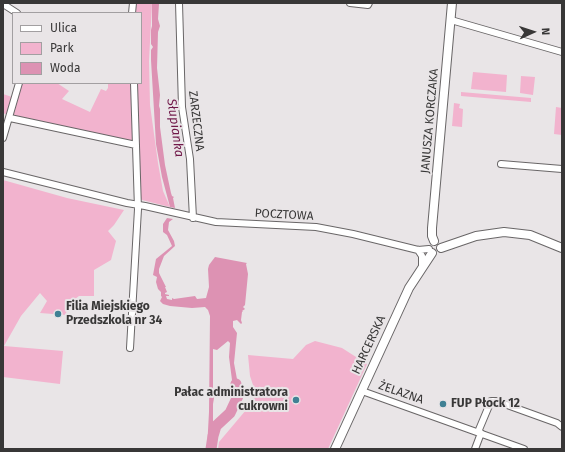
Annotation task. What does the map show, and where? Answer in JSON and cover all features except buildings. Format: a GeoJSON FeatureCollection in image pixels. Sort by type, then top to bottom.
{"type":"FeatureCollection","features":[{"type":"Feature","properties":{"kind":"street","name":"ZARZECZNA"},"geometry":{"type":"LineString","coordinates":[[179,3],[182,92],[190,159],[193,218]]}},
{"type":"Feature","properties":{"kind":"street"},"geometry":{"type":"LineString","coordinates":[[350,3],[368,5],[369,3]]}},
{"type":"Feature","properties":{"kind":"street","name":"JANUSZA KORCZAKA"},"geometry":{"type":"LineString","coordinates":[[434,241],[432,236],[432,228],[452,3]]}},
{"type":"Feature","properties":{"kind":"street"},"geometry":{"type":"LineString","coordinates":[[3,4],[15,12]]}},
{"type":"Feature","properties":{"kind":"street"},"geometry":{"type":"LineString","coordinates":[[451,20],[562,52]]}},
{"type":"Feature","properties":{"kind":"street"},"geometry":{"type":"LineString","coordinates":[[3,138],[19,84]]}},
{"type":"Feature","properties":{"kind":"street"},"geometry":{"type":"LineString","coordinates":[[130,348],[138,205],[134,84]]}},
{"type":"Feature","properties":{"kind":"street"},"geometry":{"type":"LineString","coordinates":[[10,118],[136,144]]}},
{"type":"Feature","properties":{"kind":"street"},"geometry":{"type":"LineString","coordinates":[[501,164],[562,169]]}},
{"type":"Feature","properties":{"kind":"street","name":"POCZTOWA"},"geometry":{"type":"LineString","coordinates":[[3,172],[112,200],[145,206],[193,218],[224,223],[292,225],[325,228],[418,250],[430,251]]}},
{"type":"Feature","properties":{"kind":"street"},"geometry":{"type":"LineString","coordinates":[[441,248],[439,243],[434,241],[430,243],[430,251],[438,253],[441,248],[476,236],[504,232],[530,235],[562,248]]}},
{"type":"Feature","properties":{"kind":"street"},"geometry":{"type":"LineString","coordinates":[[418,250],[422,256],[422,267]]}},
{"type":"Feature","properties":{"kind":"street","name":"HARCERSKA"},"geometry":{"type":"LineString","coordinates":[[335,449],[408,288],[422,267],[430,251]]}},
{"type":"Feature","properties":{"kind":"street","name":"ŻELAZNA"},"geometry":{"type":"LineString","coordinates":[[362,390],[524,449]]}},
{"type":"Feature","properties":{"kind":"street"},"geometry":{"type":"LineString","coordinates":[[475,449],[479,433],[491,401],[496,401],[557,423],[562,427]]}},
{"type":"Feature","properties":{"kind":"green space"},"geometry":{"type":"Polygon","coordinates":[[[134,3],[152,3],[149,61],[150,105],[163,191],[170,207],[142,200],[140,197],[135,84],[142,84],[142,12],[134,12],[134,3]]]}},
{"type":"Feature","properties":{"kind":"green space"},"geometry":{"type":"Polygon","coordinates":[[[473,72],[507,75],[506,92],[471,89],[473,72]]]}},
{"type":"Feature","properties":{"kind":"green space"},"geometry":{"type":"Polygon","coordinates":[[[521,76],[535,77],[533,95],[520,93],[521,76]]]}},
{"type":"Feature","properties":{"kind":"green space"},"geometry":{"type":"Polygon","coordinates":[[[21,84],[58,84],[69,91],[62,99],[90,112],[101,89],[106,91],[108,84],[132,84],[134,141],[15,117],[13,111],[21,84]]]}},
{"type":"Feature","properties":{"kind":"green space"},"geometry":{"type":"Polygon","coordinates":[[[461,92],[531,98],[531,102],[461,96],[461,92]]]}},
{"type":"Feature","properties":{"kind":"green space"},"geometry":{"type":"Polygon","coordinates":[[[3,94],[12,97],[8,115],[3,113],[3,94]]]}},
{"type":"Feature","properties":{"kind":"green space"},"geometry":{"type":"Polygon","coordinates":[[[454,103],[460,104],[459,108],[463,109],[462,127],[452,126],[454,103]]]}},
{"type":"Feature","properties":{"kind":"green space"},"geometry":{"type":"Polygon","coordinates":[[[556,107],[562,108],[562,135],[554,134],[556,107]]]}},
{"type":"Feature","properties":{"kind":"green space"},"geometry":{"type":"Polygon","coordinates":[[[3,180],[67,198],[124,210],[108,231],[116,241],[111,260],[94,270],[94,296],[79,296],[67,305],[66,315],[40,313],[47,301],[40,293],[21,316],[4,346],[63,351],[60,384],[3,377],[3,180]]]}},
{"type":"Feature","properties":{"kind":"green space"},"geometry":{"type":"Polygon","coordinates":[[[315,341],[342,348],[367,364],[328,449],[218,449],[219,442],[246,410],[253,397],[254,388],[250,376],[248,355],[293,359],[306,345],[315,341]]]}},
{"type":"Feature","properties":{"kind":"water"},"geometry":{"type":"Polygon","coordinates":[[[152,3],[159,4],[158,19],[160,26],[158,32],[157,68],[160,95],[160,127],[165,165],[171,193],[174,197],[175,208],[170,207],[162,177],[156,144],[151,60],[151,50],[153,47],[151,44],[152,3]]]}},
{"type":"Feature","properties":{"kind":"water"},"geometry":{"type":"Polygon","coordinates":[[[167,218],[173,219],[169,222],[168,230],[175,246],[164,256],[159,273],[166,287],[167,292],[165,294],[169,295],[166,296],[167,299],[172,300],[172,298],[195,296],[197,299],[206,298],[209,287],[208,269],[215,257],[247,263],[248,274],[245,305],[243,307],[245,309],[242,311],[242,323],[241,324],[237,320],[233,321],[233,327],[237,333],[234,363],[239,390],[239,397],[237,399],[236,394],[232,390],[227,390],[233,387],[229,357],[230,343],[228,341],[217,350],[213,349],[214,398],[213,432],[211,435],[214,438],[212,449],[207,449],[210,316],[208,310],[205,307],[192,308],[163,304],[160,301],[162,297],[156,282],[157,277],[153,275],[156,259],[172,246],[167,235],[163,232],[163,224],[167,218]]]}},
{"type":"Feature","properties":{"kind":"waterway","name":"Słupianka"},"geometry":{"type":"LineString","coordinates":[[211,449],[216,426],[230,413],[238,396],[236,384]]}},
{"type":"Feature","properties":{"kind":"place","name":"Filia Miejskiego Przedszkola nr 34"},"geometry":{"type":"Point","coordinates":[58,314]}},
{"type":"Feature","properties":{"kind":"place","name":"Pałac administratora cukrowni"},"geometry":{"type":"Point","coordinates":[296,400]}},
{"type":"Feature","properties":{"kind":"place","name":"FUP Płock 12"},"geometry":{"type":"Point","coordinates":[443,404]}}]}
